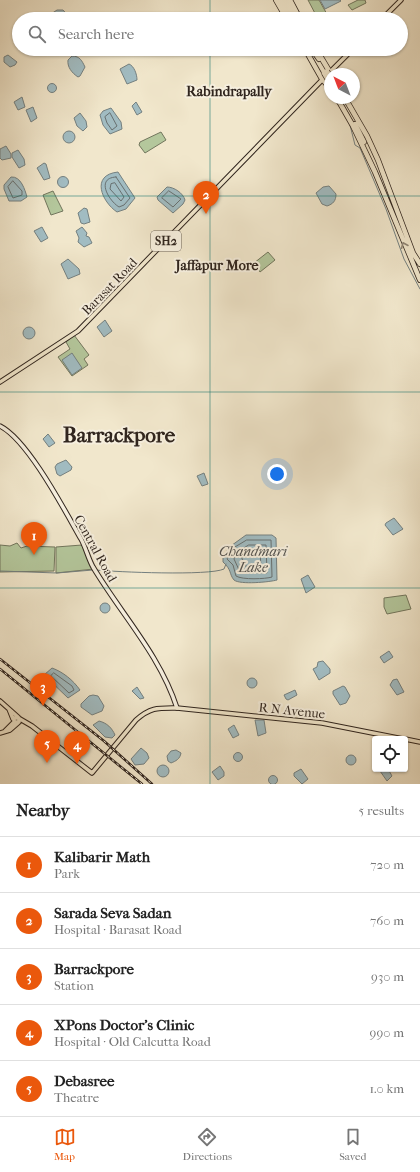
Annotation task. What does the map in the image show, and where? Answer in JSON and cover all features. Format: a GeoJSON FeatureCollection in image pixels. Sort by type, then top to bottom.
{"type":"FeatureCollection","features":[{"type":"Feature","properties":{"kind":"highway"},"geometry":{"type":"LineString","coordinates":[[276,0],[283,12]]}},
{"type":"Feature","properties":{"kind":"highway"},"geometry":{"type":"LineString","coordinates":[[280,0],[286,12]]}},
{"type":"Feature","properties":{"kind":"highway"},"geometry":{"type":"LineString","coordinates":[[285,0],[291,12]]}},
{"type":"Feature","properties":{"kind":"highway"},"geometry":{"type":"LineString","coordinates":[[290,0],[296,12]]}},
{"type":"Feature","properties":{"kind":"highway"},"geometry":{"type":"LineString","coordinates":[[310,56],[324,81]]}},
{"type":"Feature","properties":{"kind":"highway"},"geometry":{"type":"LineString","coordinates":[[312,56],[324,69]]}},
{"type":"Feature","properties":{"kind":"highway"},"geometry":{"type":"LineString","coordinates":[[317,56],[325,68]]}},
{"type":"Feature","properties":{"kind":"highway"},"geometry":{"type":"LineString","coordinates":[[320,56],[326,68]]}},
{"type":"Feature","properties":{"kind":"highway"},"geometry":{"type":"LineString","coordinates":[[341,104],[385,195],[420,280]]}},
{"type":"Feature","properties":{"kind":"highway"},"geometry":{"type":"LineString","coordinates":[[343,104],[364,137],[388,193],[391,194]]}},
{"type":"Feature","properties":{"kind":"highway"},"geometry":{"type":"LineString","coordinates":[[346,104],[351,115]]}},
{"type":"Feature","properties":{"kind":"highway"},"geometry":{"type":"LineString","coordinates":[[348,104],[367,136],[413,252],[420,264]]}},
{"type":"Feature","properties":{"kind":"highway"},"geometry":{"type":"LineString","coordinates":[[364,137],[386,193],[385,195]]}},
{"type":"Feature","properties":{"kind":"main road"},"geometry":{"type":"LineString","coordinates":[[389,12],[401,0]]}},
{"type":"Feature","properties":{"kind":"main road","name":"Barasat Road"},"geometry":{"type":"LineString","coordinates":[[333,68],[346,56]]}},
{"type":"Feature","properties":{"kind":"main road","name":"Barasat Road"},"geometry":{"type":"LineString","coordinates":[[0,382],[78,331],[322,79]]}},
{"type":"Feature","properties":{"kind":"main road"},"geometry":{"type":"LineString","coordinates":[[0,700],[17,720],[10,730],[0,733]]}},
{"type":"Feature","properties":{"kind":"main road","name":"R N Avenue"},"geometry":{"type":"LineString","coordinates":[[17,720],[38,730],[92,773],[144,713],[156,708],[177,708],[322,723],[389,736]]}},
{"type":"Feature","properties":{"kind":"main road","name":"R N Avenue"},"geometry":{"type":"LineString","coordinates":[[408,740],[420,742]]}},
{"type":"Feature","properties":{"kind":"street","name":"Central Road"},"geometry":{"type":"LineString","coordinates":[[0,426],[18,441],[36,464],[81,540],[93,568],[140,635],[165,680],[177,708]]}},
{"type":"Feature","properties":{"kind":"green space"},"geometry":{"type":"Polygon","coordinates":[[[308,0],[319,0],[326,12],[314,12],[308,0]]]}},
{"type":"Feature","properties":{"kind":"green space"},"geometry":{"type":"Polygon","coordinates":[[[358,0],[365,0],[366,3],[352,10],[348,5],[358,0]]]}},
{"type":"Feature","properties":{"kind":"green space"},"geometry":{"type":"Polygon","coordinates":[[[161,132],[166,140],[145,153],[139,145],[140,142],[161,132]]]}},
{"type":"Feature","properties":{"kind":"green space"},"geometry":{"type":"Polygon","coordinates":[[[53,191],[63,211],[51,215],[43,195],[53,191]]]}},
{"type":"Feature","properties":{"kind":"green space"},"geometry":{"type":"Polygon","coordinates":[[[268,252],[275,260],[260,272],[254,263],[268,252]]]}},
{"type":"Feature","properties":{"kind":"green space"},"geometry":{"type":"Polygon","coordinates":[[[74,335],[89,355],[84,359],[88,365],[72,376],[58,357],[70,349],[66,342],[74,335]]]}},
{"type":"Feature","properties":{"kind":"green space"},"geometry":{"type":"Polygon","coordinates":[[[17,543],[21,548],[27,546],[55,547],[54,571],[0,572],[0,545],[10,546],[17,543]]]}},
{"type":"Feature","properties":{"kind":"green space"},"geometry":{"type":"Polygon","coordinates":[[[82,545],[94,569],[56,573],[56,547],[82,545]]]}},
{"type":"Feature","properties":{"kind":"green space"},"geometry":{"type":"Polygon","coordinates":[[[406,595],[411,609],[387,614],[384,607],[384,598],[406,595]]]}},
{"type":"Feature","properties":{"kind":"water"},"geometry":{"type":"Polygon","coordinates":[[[320,0],[340,0],[341,1],[325,9],[320,0]]]}},
{"type":"Feature","properties":{"kind":"water"},"geometry":{"type":"Polygon","coordinates":[[[57,10],[63,10],[65,12],[54,12],[57,10]]]}},
{"type":"Feature","properties":{"kind":"water"},"geometry":{"type":"Polygon","coordinates":[[[8,55],[17,62],[15,65],[10,67],[4,62],[4,57],[8,55]]]}},
{"type":"Feature","properties":{"kind":"water"},"geometry":{"type":"Polygon","coordinates":[[[72,56],[79,58],[85,67],[78,77],[72,72],[68,65],[68,60],[72,56]]]}},
{"type":"Feature","properties":{"kind":"water"},"geometry":{"type":"Polygon","coordinates":[[[129,64],[135,70],[137,80],[127,84],[120,69],[129,64]]]}},
{"type":"Feature","properties":{"kind":"water"},"geometry":{"type":"Polygon","coordinates":[[[50,84],[54,84],[56,88],[54,92],[50,92],[48,90],[48,86],[50,84]]]}},
{"type":"Feature","properties":{"kind":"water"},"geometry":{"type":"Polygon","coordinates":[[[22,97],[25,107],[18,110],[14,102],[22,97]]]}},
{"type":"Feature","properties":{"kind":"water"},"geometry":{"type":"Polygon","coordinates":[[[136,102],[142,112],[137,115],[132,106],[136,102]]]}},
{"type":"Feature","properties":{"kind":"water"},"geometry":{"type":"Polygon","coordinates":[[[33,107],[37,118],[31,122],[26,110],[33,107]]]}},
{"type":"Feature","properties":{"kind":"water"},"geometry":{"type":"Polygon","coordinates":[[[111,108],[121,122],[122,129],[110,134],[103,125],[100,115],[103,111],[111,108]]]}},
{"type":"Feature","properties":{"kind":"water"},"geometry":{"type":"Polygon","coordinates":[[[80,113],[86,121],[87,127],[83,131],[77,126],[74,118],[80,113]]]}},
{"type":"Feature","properties":{"kind":"water"},"geometry":{"type":"Polygon","coordinates":[[[69,131],[73,133],[75,137],[73,141],[69,143],[65,141],[63,137],[65,133],[69,131]]]}},
{"type":"Feature","properties":{"kind":"water"},"geometry":{"type":"Polygon","coordinates":[[[6,146],[11,154],[11,158],[2,160],[0,158],[0,149],[6,146]]]}},
{"type":"Feature","properties":{"kind":"water"},"geometry":{"type":"Polygon","coordinates":[[[18,150],[24,159],[25,165],[19,168],[12,157],[12,153],[18,150]]]}},
{"type":"Feature","properties":{"kind":"water"},"geometry":{"type":"Polygon","coordinates":[[[44,163],[46,164],[50,178],[44,180],[37,168],[44,163]]]}},
{"type":"Feature","properties":{"kind":"water"},"geometry":{"type":"Polygon","coordinates":[[[118,172],[135,198],[126,209],[117,212],[103,196],[101,183],[109,174],[118,172]]]}},
{"type":"Feature","properties":{"kind":"water"},"geometry":{"type":"Polygon","coordinates":[[[63,176],[67,178],[69,182],[67,186],[63,188],[59,186],[57,182],[59,178],[63,176]]]}},
{"type":"Feature","properties":{"kind":"water"},"geometry":{"type":"Polygon","coordinates":[[[11,177],[14,177],[20,181],[24,187],[27,197],[21,201],[9,201],[4,189],[4,185],[11,177]]]}},
{"type":"Feature","properties":{"kind":"water"},"geometry":{"type":"Polygon","coordinates":[[[329,186],[336,196],[334,202],[327,206],[322,204],[316,193],[323,187],[329,186]]]}},
{"type":"Feature","properties":{"kind":"water"},"geometry":{"type":"Polygon","coordinates":[[[167,187],[178,191],[185,200],[183,204],[173,213],[158,200],[157,197],[167,187]]]}},
{"type":"Feature","properties":{"kind":"water"},"geometry":{"type":"Polygon","coordinates":[[[84,208],[87,209],[90,222],[84,224],[81,223],[78,213],[84,208]]]}},
{"type":"Feature","properties":{"kind":"water"},"geometry":{"type":"Polygon","coordinates":[[[42,227],[48,238],[41,242],[34,231],[42,227]]]}},
{"type":"Feature","properties":{"kind":"water"},"geometry":{"type":"Polygon","coordinates":[[[82,227],[87,233],[86,236],[89,237],[92,243],[84,247],[78,242],[79,238],[76,231],[82,227]]]}},
{"type":"Feature","properties":{"kind":"water"},"geometry":{"type":"Polygon","coordinates":[[[68,259],[79,269],[80,274],[68,279],[61,264],[68,259]]]}},
{"type":"Feature","properties":{"kind":"water"},"geometry":{"type":"Polygon","coordinates":[[[105,320],[112,331],[104,337],[97,327],[105,320]]]}},
{"type":"Feature","properties":{"kind":"water"},"geometry":{"type":"Polygon","coordinates":[[[27,327],[31,327],[35,333],[31,339],[27,339],[23,335],[23,331],[27,327]]]}},
{"type":"Feature","properties":{"kind":"water"},"geometry":{"type":"Polygon","coordinates":[[[72,353],[82,368],[72,375],[62,360],[72,353]]]}},
{"type":"Feature","properties":{"kind":"water"},"geometry":{"type":"Polygon","coordinates":[[[48,434],[55,443],[49,447],[43,439],[48,434]]]}},
{"type":"Feature","properties":{"kind":"water"},"geometry":{"type":"Polygon","coordinates":[[[66,460],[72,467],[71,470],[60,476],[57,474],[55,467],[57,464],[66,460]]]}},
{"type":"Feature","properties":{"kind":"water"},"geometry":{"type":"Polygon","coordinates":[[[204,473],[208,484],[202,486],[197,476],[204,473]]]}},
{"type":"Feature","properties":{"kind":"water"},"geometry":{"type":"Polygon","coordinates":[[[394,518],[403,529],[393,535],[385,525],[394,518]]]}},
{"type":"Feature","properties":{"kind":"water","name":"Chandmari Lake"},"geometry":{"type":"Polygon","coordinates":[[[246,535],[272,535],[276,538],[277,580],[248,583],[237,582],[232,578],[228,567],[223,562],[223,557],[228,548],[246,535]]]}},
{"type":"Feature","properties":{"kind":"water"},"geometry":{"type":"Polygon","coordinates":[[[308,575],[315,587],[306,593],[301,579],[308,575]]]}},
{"type":"Feature","properties":{"kind":"water"},"geometry":{"type":"Polygon","coordinates":[[[105,603],[110,608],[105,613],[100,608],[105,603]]]}},
{"type":"Feature","properties":{"kind":"water"},"geometry":{"type":"Polygon","coordinates":[[[389,651],[393,657],[384,663],[380,657],[389,651]]]}},
{"type":"Feature","properties":{"kind":"water"},"geometry":{"type":"Polygon","coordinates":[[[323,661],[330,669],[330,673],[319,680],[313,669],[317,667],[318,662],[323,661]]]}},
{"type":"Feature","properties":{"kind":"water"},"geometry":{"type":"Polygon","coordinates":[[[52,668],[68,677],[80,690],[68,698],[44,675],[52,668]]]}},
{"type":"Feature","properties":{"kind":"water"},"geometry":{"type":"Polygon","coordinates":[[[252,678],[257,683],[252,688],[247,683],[252,678]]]}},
{"type":"Feature","properties":{"kind":"water"},"geometry":{"type":"Polygon","coordinates":[[[397,679],[404,692],[397,695],[390,685],[393,680],[397,679]]]}},
{"type":"Feature","properties":{"kind":"water"},"geometry":{"type":"Polygon","coordinates":[[[343,686],[350,696],[346,703],[340,705],[333,694],[333,691],[343,686]]]}},
{"type":"Feature","properties":{"kind":"water"},"geometry":{"type":"Polygon","coordinates":[[[137,687],[144,698],[140,699],[132,691],[137,687]]]}},
{"type":"Feature","properties":{"kind":"water"},"geometry":{"type":"Polygon","coordinates":[[[295,690],[297,695],[288,700],[286,699],[284,695],[295,690]]]}},
{"type":"Feature","properties":{"kind":"water"},"geometry":{"type":"Polygon","coordinates":[[[89,696],[98,696],[104,706],[102,711],[92,715],[81,707],[81,704],[89,696]]]}},
{"type":"Feature","properties":{"kind":"water"},"geometry":{"type":"Polygon","coordinates":[[[255,720],[264,720],[266,733],[258,736],[255,720]]]}},
{"type":"Feature","properties":{"kind":"water"},"geometry":{"type":"Polygon","coordinates":[[[99,721],[109,726],[115,735],[112,738],[105,737],[93,725],[99,721]]]}},
{"type":"Feature","properties":{"kind":"water"},"geometry":{"type":"Polygon","coordinates":[[[234,725],[239,735],[233,738],[228,729],[234,725]]]}},
{"type":"Feature","properties":{"kind":"water"},"geometry":{"type":"Polygon","coordinates":[[[141,748],[147,753],[149,758],[144,764],[135,765],[131,759],[141,748]]]}},
{"type":"Feature","properties":{"kind":"water"},"geometry":{"type":"Polygon","coordinates":[[[176,750],[181,753],[180,757],[178,760],[171,763],[168,761],[167,756],[171,751],[176,750]]]}},
{"type":"Feature","properties":{"kind":"water"},"geometry":{"type":"Polygon","coordinates":[[[236,753],[240,753],[242,757],[240,761],[236,761],[234,759],[234,755],[236,753]]]}},
{"type":"Feature","properties":{"kind":"water"},"geometry":{"type":"Polygon","coordinates":[[[349,755],[353,755],[356,760],[353,765],[349,765],[346,762],[346,758],[349,755]]]}},
{"type":"Feature","properties":{"kind":"water"},"geometry":{"type":"Polygon","coordinates":[[[161,765],[165,765],[169,771],[165,777],[161,777],[157,773],[157,769],[161,765]]]}},
{"type":"Feature","properties":{"kind":"water"},"geometry":{"type":"Polygon","coordinates":[[[220,766],[224,772],[224,776],[218,780],[212,772],[220,766]]]}},
{"type":"Feature","properties":{"kind":"water"},"geometry":{"type":"Polygon","coordinates":[[[301,769],[308,779],[302,784],[294,776],[294,773],[301,769]]]}},
{"type":"Feature","properties":{"kind":"water"},"geometry":{"type":"Polygon","coordinates":[[[381,772],[390,772],[392,776],[387,781],[381,772]]]}},
{"type":"Feature","properties":{"kind":"water"},"geometry":{"type":"Polygon","coordinates":[[[273,775],[278,780],[275,784],[271,784],[268,780],[273,775]]]}},
{"type":"Feature","properties":{"kind":"waterway"},"geometry":{"type":"LineString","coordinates":[[350,125],[355,145],[360,148],[386,209],[404,259],[420,289]]}},
{"type":"Feature","properties":{"kind":"waterway"},"geometry":{"type":"LineString","coordinates":[[96,570],[182,573],[215,571],[224,569],[226,564]]}},
{"type":"Feature","properties":{"kind":"waterway"},"geometry":{"type":"LineString","coordinates":[[0,571],[57,573],[93,570]]}},
{"type":"Feature","properties":{"kind":"railway"},"geometry":{"type":"LineString","coordinates":[[0,659],[104,741],[152,784]]}},
{"type":"Feature","properties":{"kind":"railway"},"geometry":{"type":"LineString","coordinates":[[0,669],[142,784]]}},
{"type":"Feature","properties":{"kind":"place","name":"Sarada Seva Sadan"},"geometry":{"type":"Point","coordinates":[206,214]}},
{"type":"Feature","properties":{"kind":"place","name":"Kalibarir Math"},"geometry":{"type":"Point","coordinates":[34,555]}},
{"type":"Feature","properties":{"kind":"place","name":"Barrackpore"},"geometry":{"type":"Point","coordinates":[43,706]}},
{"type":"Feature","properties":{"kind":"place","name":"Debasree"},"geometry":{"type":"Point","coordinates":[47,763]}},
{"type":"Feature","properties":{"kind":"place","name":"XPons Doctor's Clinic"},"geometry":{"type":"Point","coordinates":[77,764]}},
{"type":"Feature","properties":{"kind":"district","name":"Rabindrapally"},"geometry":{"type":"Point","coordinates":[229,91]}},
{"type":"Feature","properties":{"kind":"district","name":"Jaffapur More"},"geometry":{"type":"Point","coordinates":[217,265]}},
{"type":"Feature","properties":{"kind":"district","name":"Barrackpore"},"geometry":{"type":"Point","coordinates":[119,435]}}]}
